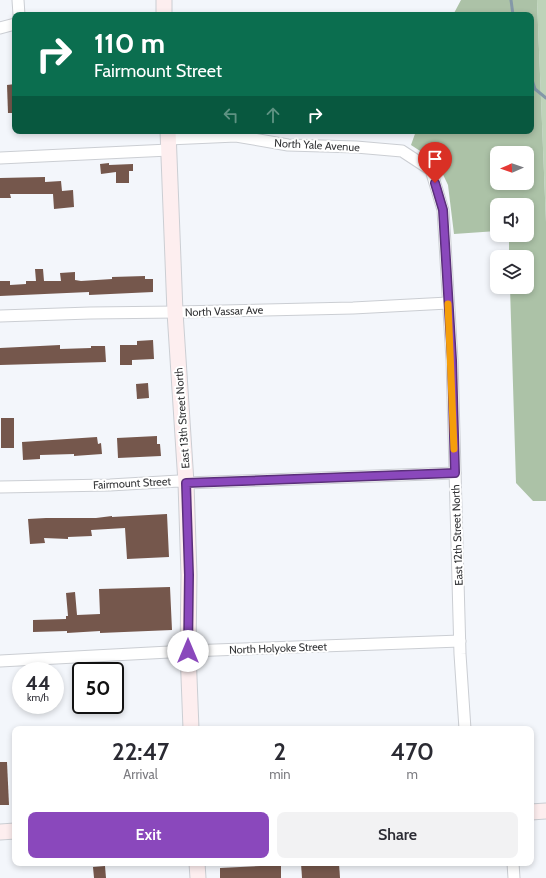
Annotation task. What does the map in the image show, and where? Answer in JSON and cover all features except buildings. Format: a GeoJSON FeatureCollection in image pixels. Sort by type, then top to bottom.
{"type":"FeatureCollection","features":[{"type":"Feature","properties":{"kind":"main road"},"geometry":{"type":"LineString","coordinates":[[164,0],[164,12]]}},
{"type":"Feature","properties":{"kind":"main road","name":"East 13th Street North"},"geometry":{"type":"LineString","coordinates":[[168,140],[175,312],[186,483],[189,575],[188,651],[191,726]]}},
{"type":"Feature","properties":{"kind":"main road"},"geometry":{"type":"LineString","coordinates":[[534,812],[546,811]]}},
{"type":"Feature","properties":{"kind":"main road"},"geometry":{"type":"LineString","coordinates":[[0,832],[12,831]]}},
{"type":"Feature","properties":{"kind":"main road"},"geometry":{"type":"LineString","coordinates":[[197,866],[198,878]]}},
{"type":"Feature","properties":{"kind":"street"},"geometry":{"type":"LineString","coordinates":[[18,0],[19,12]]}},
{"type":"Feature","properties":{"kind":"street"},"geometry":{"type":"LineString","coordinates":[[0,28],[12,25]]}},
{"type":"Feature","properties":{"kind":"street","name":"North Yale Avenue"},"geometry":{"type":"LineString","coordinates":[[0,158],[168,140],[236,136],[288,145],[356,146],[402,150],[416,160]]}},
{"type":"Feature","properties":{"kind":"street","name":"East 12th Street North"},"geometry":{"type":"LineString","coordinates":[[416,160],[431,170],[443,210],[452,360],[464,726]]}},
{"type":"Feature","properties":{"kind":"street","name":"North Vassar Ave"},"geometry":{"type":"LineString","coordinates":[[0,316],[353,308],[448,303]]}},
{"type":"Feature","properties":{"kind":"street","name":"Fairmount Street"},"geometry":{"type":"LineString","coordinates":[[0,487],[110,485],[179,481],[186,483],[455,473]]}},
{"type":"Feature","properties":{"kind":"street","name":"North Holyoke Street"},"geometry":{"type":"LineString","coordinates":[[0,661],[188,651],[460,641]]}},
{"type":"Feature","properties":{"kind":"street"},"geometry":{"type":"LineString","coordinates":[[514,866],[514,878]]}},
{"type":"Feature","properties":{"kind":"green space"},"geometry":{"type":"Polygon","coordinates":[[[461,0],[537,0],[546,222],[546,501],[533,501],[516,483],[510,294],[534,294],[534,250],[509,250],[509,242],[534,242],[534,198],[490,198],[490,231],[454,234],[448,185],[437,162],[411,145],[415,134],[534,134],[534,12],[455,12],[461,0]]]}},
{"type":"Feature","properties":{"kind":"green space"},"geometry":{"type":"Polygon","coordinates":[[[537,0],[546,0],[546,222],[537,0]]]}},
{"type":"Feature","properties":{"kind":"waterway"},"geometry":{"type":"LineString","coordinates":[[511,0],[513,12]]}},
{"type":"Feature","properties":{"kind":"waterway"},"geometry":{"type":"LineString","coordinates":[[534,86],[535,89],[546,98]]}},
{"type":"Feature","properties":{"kind":"slow traffic"},"geometry":{"type":"LineString","coordinates":[[448,304],[452,360],[454,449]]}},
{"type":"Feature","properties":{"kind":"route"},"geometry":{"type":"LineString","coordinates":[[188,651],[189,575],[186,483],[455,473],[452,360],[443,210],[435,183]]}}]}
